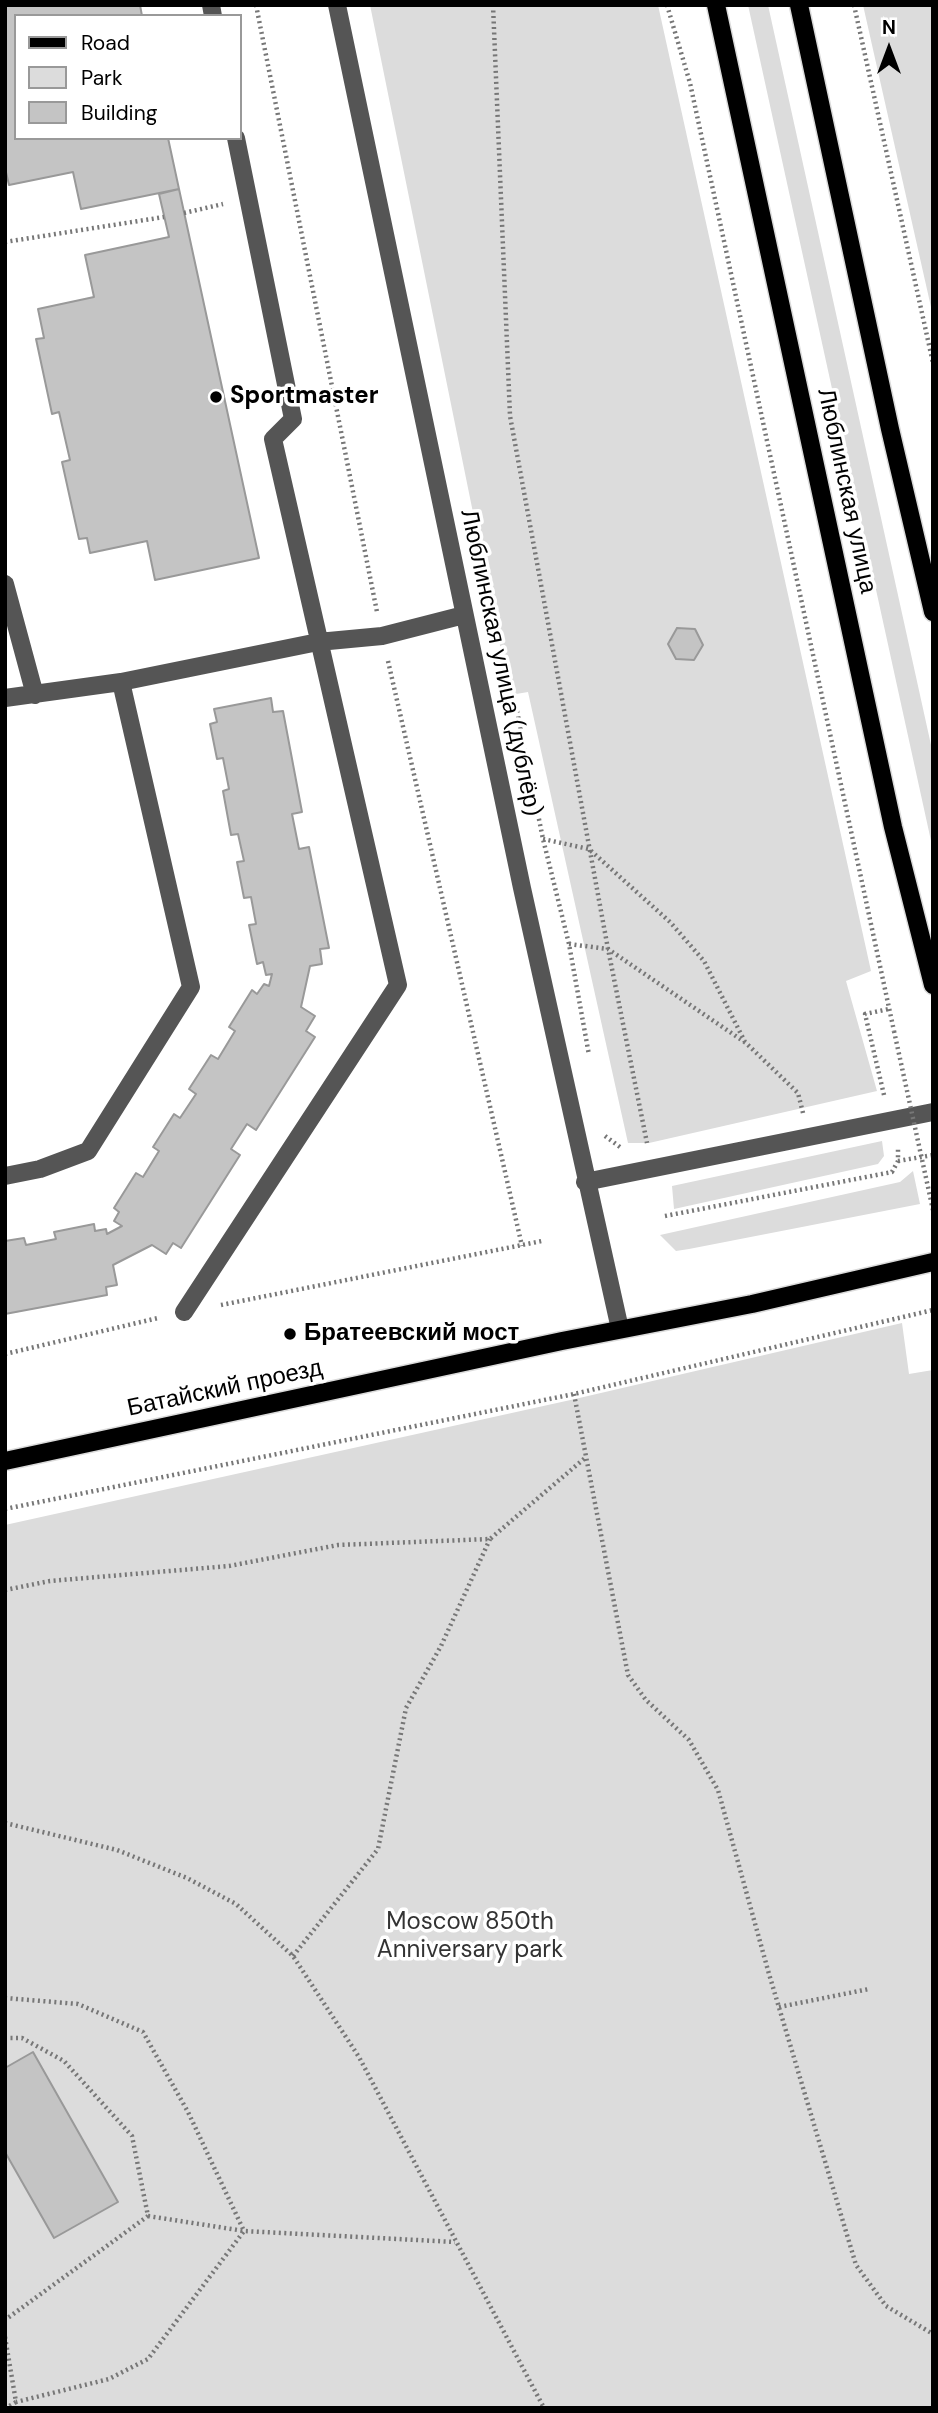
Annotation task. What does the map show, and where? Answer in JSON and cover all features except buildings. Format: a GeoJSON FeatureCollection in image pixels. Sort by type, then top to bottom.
{"type":"FeatureCollection","features":[{"type":"Feature","properties":{"kind":"main road","name":"Люблинская улица"},"geometry":{"type":"LineString","coordinates":[[716,5],[893,827],[933,985]]}},
{"type":"Feature","properties":{"kind":"main road"},"geometry":{"type":"LineString","coordinates":[[799,5],[890,429],[933,612]]}},
{"type":"Feature","properties":{"kind":"main road","name":"Батайский проезд"},"geometry":{"type":"LineString","coordinates":[[5,1461],[620,1329],[752,1304],[933,1262]]}},
{"type":"Feature","properties":{"kind":"street","name":"Люблинская улица (дублёр)"},"geometry":{"type":"LineString","coordinates":[[337,5],[585,1182],[620,1329]]}},
{"type":"Feature","properties":{"kind":"street"},"geometry":{"type":"LineString","coordinates":[[184,1312],[398,985],[273,439],[293,419],[236,140]]}},
{"type":"Feature","properties":{"kind":"street"},"geometry":{"type":"LineString","coordinates":[[5,584],[35,695]]}},
{"type":"Feature","properties":{"kind":"street"},"geometry":{"type":"LineString","coordinates":[[5,698],[121,682],[318,642],[382,636],[464,615]]}},
{"type":"Feature","properties":{"kind":"street"},"geometry":{"type":"LineString","coordinates":[[5,1176],[40,1169],[88,1151],[191,987],[121,682]]}},
{"type":"Feature","properties":{"kind":"street"},"geometry":{"type":"LineString","coordinates":[[585,1182],[933,1111]]}},
{"type":"Feature","properties":{"kind":"path"},"geometry":{"type":"LineString","coordinates":[[493,5],[510,416],[589,849],[648,1147],[620,1148],[605,1136],[602,1123]]}},
{"type":"Feature","properties":{"kind":"path"},"geometry":{"type":"LineString","coordinates":[[667,5],[690,83],[933,1210]]}},
{"type":"Feature","properties":{"kind":"path"},"geometry":{"type":"LineString","coordinates":[[854,5],[933,363]]}},
{"type":"Feature","properties":{"kind":"path"},"geometry":{"type":"LineString","coordinates":[[184,213],[248,199]]}},
{"type":"Feature","properties":{"kind":"path"},"geometry":{"type":"LineString","coordinates":[[5,242],[164,217]]}},
{"type":"Feature","properties":{"kind":"path"},"geometry":{"type":"LineString","coordinates":[[517,711],[543,839],[569,944],[592,1068]]}},
{"type":"Feature","properties":{"kind":"path"},"geometry":{"type":"LineString","coordinates":[[543,839],[589,849],[670,922],[704,961],[746,1043]]}},
{"type":"Feature","properties":{"kind":"path"},"geometry":{"type":"LineString","coordinates":[[569,944],[608,949],[746,1043],[799,1093],[804,1117]]}},
{"type":"Feature","properties":{"kind":"path"},"geometry":{"type":"LineString","coordinates":[[885,1099],[865,1014],[889,1009]]}},
{"type":"Feature","properties":{"kind":"path"},"geometry":{"type":"LineString","coordinates":[[665,1216],[892,1172],[898,1161],[898,1148]]}},
{"type":"Feature","properties":{"kind":"path"},"geometry":{"type":"LineString","coordinates":[[898,1161],[933,1155]]}},
{"type":"Feature","properties":{"kind":"path"},"geometry":{"type":"LineString","coordinates":[[5,1354],[184,1312],[542,1241]]}},
{"type":"Feature","properties":{"kind":"path"},"geometry":{"type":"LineString","coordinates":[[5,1509],[574,1396],[933,1310]]}},
{"type":"Feature","properties":{"kind":"path"},"geometry":{"type":"LineString","coordinates":[[574,1396],[628,1675],[646,1700],[689,1740],[718,1790],[856,2265],[886,2306],[933,2334]]}},
{"type":"Feature","properties":{"kind":"path"},"geometry":{"type":"LineString","coordinates":[[293,1956],[378,1849],[406,1708],[441,1646],[490,1539],[584,1458]]}},
{"type":"Feature","properties":{"kind":"path"},"geometry":{"type":"LineString","coordinates":[[5,1590],[50,1581],[229,1566],[338,1545],[490,1539]]}},
{"type":"Feature","properties":{"kind":"path"},"geometry":{"type":"LineString","coordinates":[[5,1823],[117,1850],[187,1878],[236,1903],[293,1956],[359,2057],[544,2408]]}},
{"type":"Feature","properties":{"kind":"path"},"geometry":{"type":"LineString","coordinates":[[779,2007],[869,1989]]}},
{"type":"Feature","properties":{"kind":"path"},"geometry":{"type":"LineString","coordinates":[[5,1998],[78,2004],[144,2032],[188,2112],[244,2231]]}},
{"type":"Feature","properties":{"kind":"path"},"geometry":{"type":"LineString","coordinates":[[5,2038],[22,2038],[64,2061],[132,2136],[148,2217]]}},
{"type":"Feature","properties":{"kind":"path"},"geometry":{"type":"LineString","coordinates":[[5,2320],[148,2217],[244,2231],[455,2242]]}},
{"type":"Feature","properties":{"kind":"path"},"geometry":{"type":"LineString","coordinates":[[6,2408],[16,2402],[108,2379],[148,2359],[244,2231]]}},
{"type":"Feature","properties":{"kind":"path"},"geometry":{"type":"LineString","coordinates":[[5,2337],[16,2402]]}},
{"type":"Feature","properties":{"kind":"green space"},"geometry":{"type":"Polygon","coordinates":[[[370,5],[658,5],[871,971],[846,981],[877,1091],[649,1143],[628,1143],[528,692],[510,695],[370,5]]]}},
{"type":"Feature","properties":{"kind":"green space"},"geometry":{"type":"Polygon","coordinates":[[[748,5],[768,5],[933,754],[933,850],[748,5]]]}},
{"type":"Feature","properties":{"kind":"green space"},"geometry":{"type":"Polygon","coordinates":[[[863,5],[933,5],[933,316],[863,5]]]}},
{"type":"Feature","properties":{"kind":"green space"},"geometry":{"type":"Polygon","coordinates":[[[882,1141],[884,1156],[878,1164],[674,1209],[672,1186],[882,1141]]]}},
{"type":"Feature","properties":{"kind":"green space"},"geometry":{"type":"Polygon","coordinates":[[[913,1171],[920,1204],[676,1251],[660,1235],[900,1182],[913,1171]]]}},
{"type":"Feature","properties":{"kind":"green space","name":"Moscow 850th Anniversary park"},"geometry":{"type":"Polygon","coordinates":[[[902,1323],[909,1374],[933,1370],[933,2408],[5,2408],[5,1525],[575,1399],[902,1323]]]}},
{"type":"Feature","properties":{"kind":"place","name":"Sportmaster"},"geometry":{"type":"Point","coordinates":[216,397]}},
{"type":"Feature","properties":{"kind":"place","name":"Братеевский мост"},"geometry":{"type":"Point","coordinates":[290,1334]}}]}
